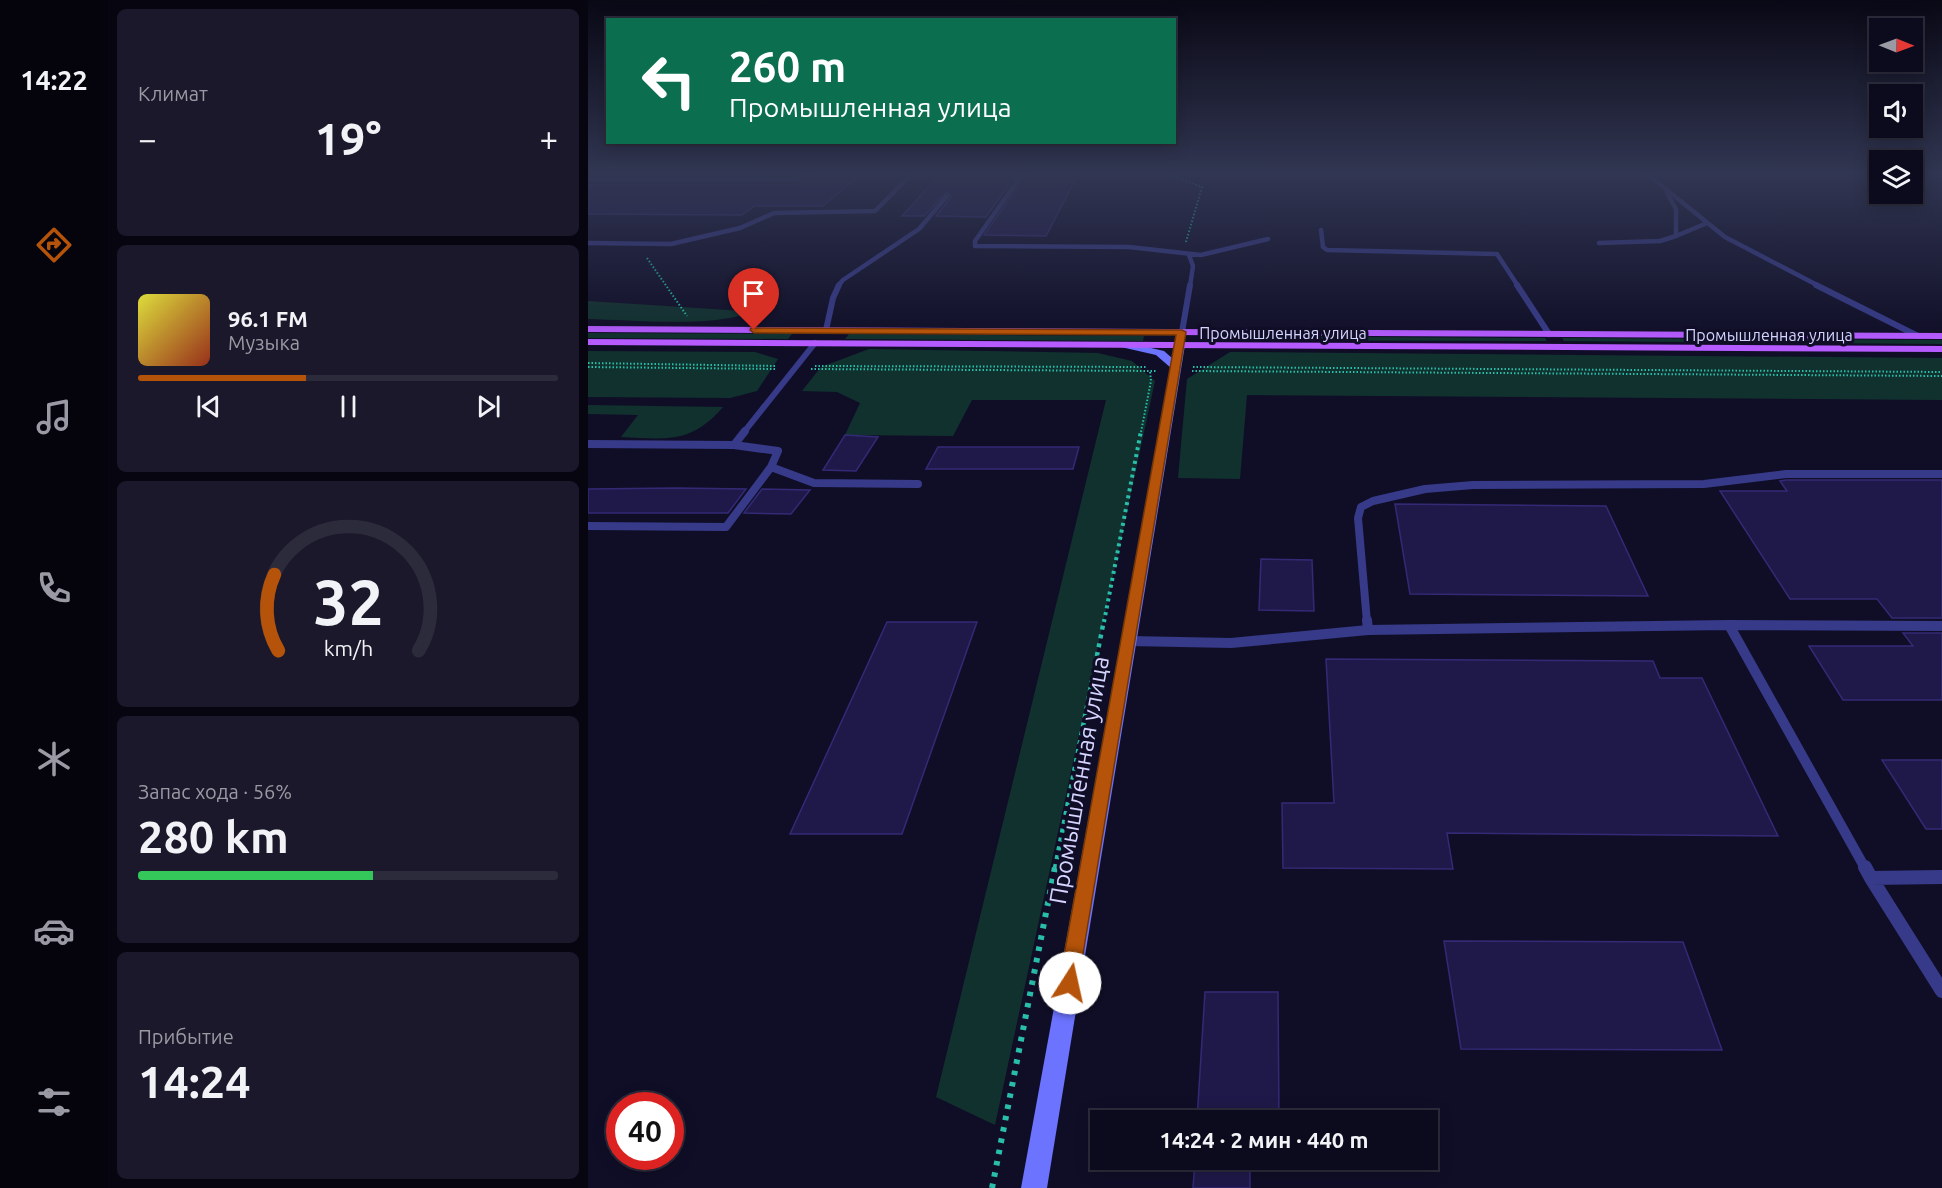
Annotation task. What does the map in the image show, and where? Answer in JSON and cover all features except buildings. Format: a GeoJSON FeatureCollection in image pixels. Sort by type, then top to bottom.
{"type":"FeatureCollection","features":[{"type":"Feature","properties":{"kind":"main road","name":"Промышленная улица"},"geometry":{"type":"LineString","coordinates":[[588,329],[1942,336]]}},
{"type":"Feature","properties":{"kind":"main road"},"geometry":{"type":"LineString","coordinates":[[815,343],[826,330]]}},
{"type":"Feature","properties":{"kind":"main road"},"geometry":{"type":"LineString","coordinates":[[1180,345],[1182,332]]}},
{"type":"Feature","properties":{"kind":"main road"},"geometry":{"type":"LineString","coordinates":[[1549,334],[1556,347]]}},
{"type":"Feature","properties":{"kind":"main road","name":"Промышленная улица"},"geometry":{"type":"LineString","coordinates":[[588,342],[1942,349]]}},
{"type":"Feature","properties":{"kind":"street"},"geometry":{"type":"LineString","coordinates":[[1125,345],[1160,353],[1176,369]]}},
{"type":"Feature","properties":{"kind":"street","name":"Промышленная улица"},"geometry":{"type":"LineString","coordinates":[[1034,1188],[1180,345]]}},
{"type":"Feature","properties":{"kind":"lane"},"geometry":{"type":"LineString","coordinates":[[588,243],[671,244],[738,228]]}},
{"type":"Feature","properties":{"kind":"lane"},"geometry":{"type":"LineString","coordinates":[[826,330],[831,320],[834,290],[843,280],[919,228]]}},
{"type":"Feature","properties":{"kind":"lane"},"geometry":{"type":"LineString","coordinates":[[984,228],[975,241],[975,246],[1129,247],[1201,255],[1268,239]]}},
{"type":"Feature","properties":{"kind":"lane"},"geometry":{"type":"LineString","coordinates":[[1676,228],[1676,237]]}},
{"type":"Feature","properties":{"kind":"lane"},"geometry":{"type":"LineString","coordinates":[[1599,243],[1660,241],[1695,228]]}},
{"type":"Feature","properties":{"kind":"lane"},"geometry":{"type":"LineString","coordinates":[[1714,228],[1734,243],[1807,281],[1871,309],[1918,336]]}},
{"type":"Feature","properties":{"kind":"lane"},"geometry":{"type":"LineString","coordinates":[[1321,230],[1323,248],[1327,250],[1497,254],[1549,334]]}},
{"type":"Feature","properties":{"kind":"lane"},"geometry":{"type":"LineString","coordinates":[[1182,332],[1193,266],[1189,255]]}},
{"type":"Feature","properties":{"kind":"lane"},"geometry":{"type":"LineString","coordinates":[[734,445],[815,343]]}},
{"type":"Feature","properties":{"kind":"lane"},"geometry":{"type":"LineString","coordinates":[[588,444],[734,445],[778,451],[771,467],[726,527],[588,526]]}},
{"type":"Feature","properties":{"kind":"lane"},"geometry":{"type":"LineString","coordinates":[[771,467],[814,483],[918,484]]}},
{"type":"Feature","properties":{"kind":"lane"},"geometry":{"type":"LineString","coordinates":[[1368,630],[1358,518],[1361,507],[1373,501],[1425,489],[1473,485],[1704,484],[1786,474],[1942,474]]}},
{"type":"Feature","properties":{"kind":"lane"},"geometry":{"type":"LineString","coordinates":[[1129,641],[1231,643],[1368,630],[1729,625],[1942,626]]}},
{"type":"Feature","properties":{"kind":"lane"},"geometry":{"type":"LineString","coordinates":[[1729,625],[1871,878],[1942,990]]}},
{"type":"Feature","properties":{"kind":"lane"},"geometry":{"type":"LineString","coordinates":[[1871,878],[1942,877]]}},
{"type":"Feature","properties":{"kind":"path"},"geometry":{"type":"LineString","coordinates":[[1189,228],[1186,240],[1189,255]]}},
{"type":"Feature","properties":{"kind":"path"},"geometry":{"type":"LineString","coordinates":[[645,255],[691,321]]}},
{"type":"Feature","properties":{"kind":"path"},"geometry":{"type":"LineString","coordinates":[[588,365],[1942,374]]}},
{"type":"Feature","properties":{"kind":"path"},"geometry":{"type":"LineString","coordinates":[[1048,368],[1150,371],[1176,369]]}},
{"type":"Feature","properties":{"kind":"path"},"geometry":{"type":"LineString","coordinates":[[992,1188],[1149,393],[1150,371]]}},
{"type":"Feature","properties":{"kind":"green space"},"geometry":{"type":"Polygon","coordinates":[[[588,301],[744,311],[746,314],[690,322],[588,319],[588,301]]]}},
{"type":"Feature","properties":{"kind":"green space"},"geometry":{"type":"Polygon","coordinates":[[[588,333],[792,334],[788,339],[588,338],[588,333]]]}},
{"type":"Feature","properties":{"kind":"green space"},"geometry":{"type":"Polygon","coordinates":[[[849,334],[1144,336],[1143,341],[845,339],[849,334]]]}},
{"type":"Feature","properties":{"kind":"green space"},"geometry":{"type":"Polygon","coordinates":[[[1205,336],[1545,338],[1547,341],[1204,340],[1205,336]]]}},
{"type":"Feature","properties":{"kind":"green space"},"geometry":{"type":"Polygon","coordinates":[[[1562,338],[1942,340],[1942,344],[1564,341],[1562,338]]]}},
{"type":"Feature","properties":{"kind":"green space"},"geometry":{"type":"Polygon","coordinates":[[[869,349],[1098,353],[1132,361],[1155,381],[995,1125],[936,1097],[1106,400],[972,400],[953,436],[845,435],[860,403],[837,392],[802,391],[821,367],[869,349]]]}},
{"type":"Feature","properties":{"kind":"green space"},"geometry":{"type":"Polygon","coordinates":[[[588,351],[755,352],[778,359],[757,391],[730,398],[588,397],[588,351]]]}},
{"type":"Feature","properties":{"kind":"green space"},"geometry":{"type":"Polygon","coordinates":[[[1230,352],[1942,358],[1942,400],[1247,395],[1240,479],[1178,478],[1187,379],[1230,352]]]}},
{"type":"Feature","properties":{"kind":"green space"},"geometry":{"type":"Polygon","coordinates":[[[588,405],[723,407],[700,428],[689,433],[677,437],[652,438],[621,437],[638,415],[588,414],[588,405]]]}},
{"type":"Feature","properties":{"kind":"route"},"geometry":{"type":"LineString","coordinates":[[754,330],[1182,332],[1070,983]]}}]}
